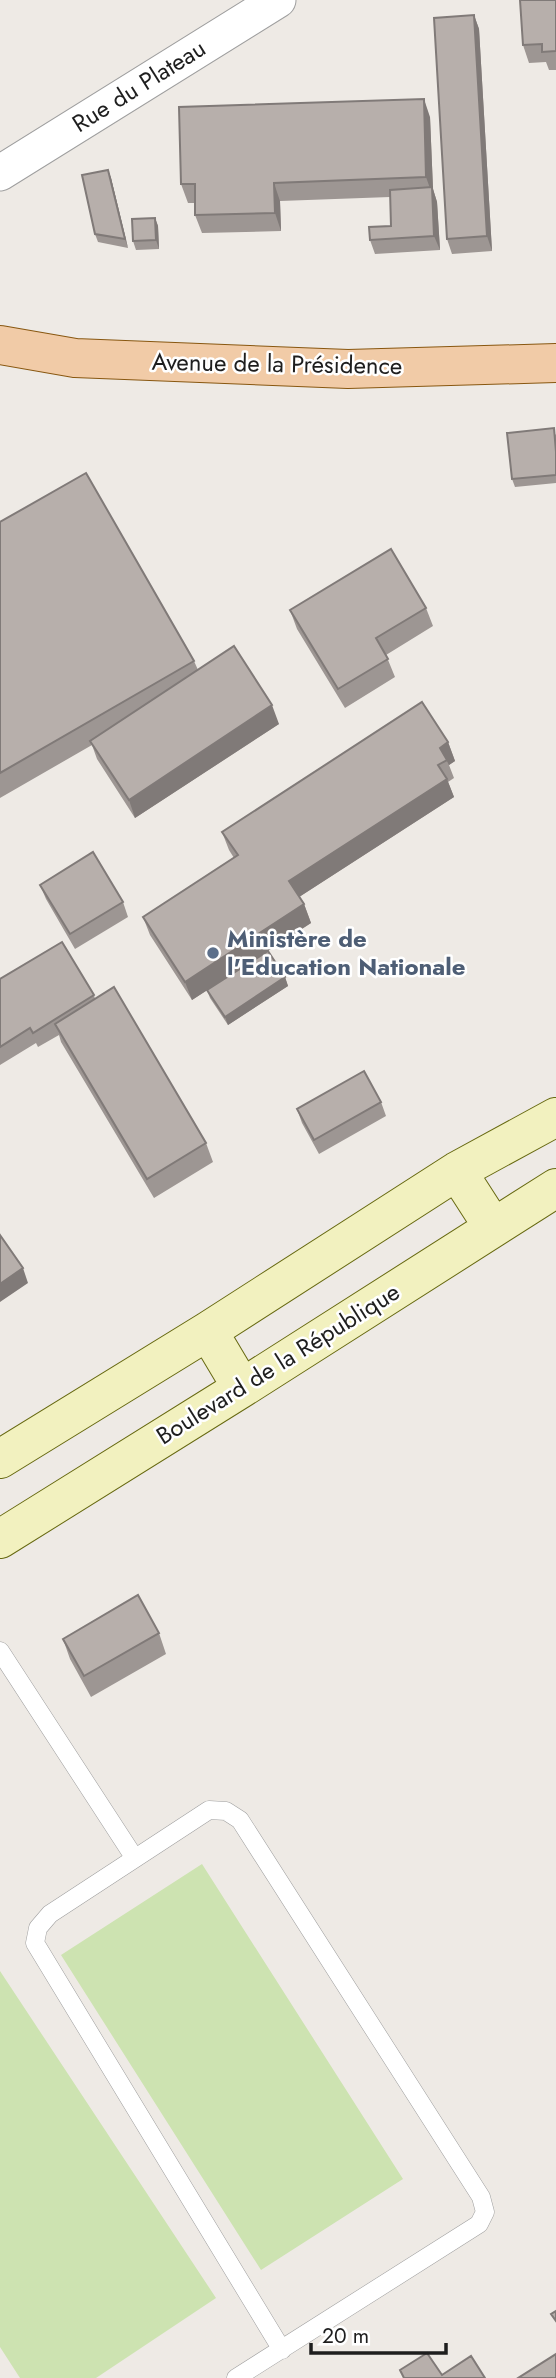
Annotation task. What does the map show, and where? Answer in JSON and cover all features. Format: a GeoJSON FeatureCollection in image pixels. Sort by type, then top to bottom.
{"type":"FeatureCollection","features":[{"type":"Feature","properties":{"kind":"main road","name":"Avenue de la Présidence"},"geometry":{"type":"LineString","coordinates":[[0,345],[75,358],[348,369],[556,363]]}},
{"type":"Feature","properties":{"kind":"main road"},"geometry":{"type":"LineString","coordinates":[[0,1459],[208,1331],[457,1171],[556,1117]]}},
{"type":"Feature","properties":{"kind":"main road"},"geometry":{"type":"LineString","coordinates":[[457,1171],[493,1227]]}},
{"type":"Feature","properties":{"kind":"main road","name":"Boulevard de la République"},"geometry":{"type":"LineString","coordinates":[[0,1539],[556,1188]]}},
{"type":"Feature","properties":{"kind":"main road"},"geometry":{"type":"LineString","coordinates":[[208,1331],[242,1388]]}},
{"type":"Feature","properties":{"kind":"street","name":"Rue du Plateau"},"geometry":{"type":"LineString","coordinates":[[0,173],[278,0]]}},
{"type":"Feature","properties":{"kind":"lane"},"geometry":{"type":"LineString","coordinates":[[0,1651],[134,1857]]}},
{"type":"Feature","properties":{"kind":"lane"},"geometry":{"type":"LineString","coordinates":[[236,2378],[282,2350],[479,2224],[485,2212],[481,2197],[240,1820],[226,1811],[209,1810],[50,1914],[38,1928],[35,1943],[282,2350]]}},
{"type":"Feature","properties":{"kind":"green space"},"geometry":{"type":"Polygon","coordinates":[[[202,1864],[403,2179],[261,2270],[61,1955],[202,1864]]]}},
{"type":"Feature","properties":{"kind":"green space"},"geometry":{"type":"Polygon","coordinates":[[[0,1971],[216,2298],[96,2378],[20,2378],[0,2347],[0,1971]]]}},
{"type":"Feature","properties":{"kind":"building"},"geometry":{"type":"Polygon","coordinates":[[[520,0],[556,0],[556,51],[542,52],[542,44],[523,45],[520,0]]]}},
{"type":"Feature","properties":{"kind":"building"},"geometry":{"type":"Polygon","coordinates":[[[474,15],[487,236],[447,239],[434,18],[474,15]]]}},
{"type":"Feature","properties":{"kind":"building"},"geometry":{"type":"Polygon","coordinates":[[[424,99],[426,177],[274,183],[275,213],[195,215],[195,184],[181,184],[179,107],[424,99]]]}},
{"type":"Feature","properties":{"kind":"building"},"geometry":{"type":"Polygon","coordinates":[[[108,170],[125,239],[95,234],[82,175],[108,170]]]}},
{"type":"Feature","properties":{"kind":"building"},"geometry":{"type":"Polygon","coordinates":[[[432,187],[434,236],[370,240],[369,227],[391,226],[390,190],[432,187]]]}},
{"type":"Feature","properties":{"kind":"building"},"geometry":{"type":"Polygon","coordinates":[[[155,218],[156,240],[133,241],[132,219],[155,218]]]}},
{"type":"Feature","properties":{"kind":"building"},"geometry":{"type":"Polygon","coordinates":[[[554,428],[556,475],[512,479],[507,433],[554,428]]]}},
{"type":"Feature","properties":{"kind":"building"},"geometry":{"type":"Polygon","coordinates":[[[86,473],[194,661],[0,773],[0,522],[86,473]]]}},
{"type":"Feature","properties":{"kind":"building"},"geometry":{"type":"Polygon","coordinates":[[[391,549],[426,608],[376,638],[388,659],[338,689],[290,610],[391,549]]]}},
{"type":"Feature","properties":{"kind":"building"},"geometry":{"type":"Polygon","coordinates":[[[234,646],[272,705],[129,800],[90,741],[234,646]]]}},
{"type":"Feature","properties":{"kind":"building"},"geometry":{"type":"Polygon","coordinates":[[[422,702],[448,742],[440,748],[447,760],[438,765],[447,779],[289,881],[304,904],[185,982],[143,917],[238,855],[222,832],[422,702]]]}},
{"type":"Feature","properties":{"kind":"building"},"geometry":{"type":"Polygon","coordinates":[[[93,852],[123,902],[70,934],[40,885],[93,852]]]}},
{"type":"Feature","properties":{"kind":"building"},"geometry":{"type":"Polygon","coordinates":[[[62,942],[94,995],[33,1033],[30,1028],[0,1047],[0,979],[62,942]]]}},
{"type":"Feature","properties":{"kind":"building"},"geometry":{"type":"Polygon","coordinates":[[[268,951],[285,977],[225,1017],[207,990],[268,951]]]}},
{"type":"Feature","properties":{"kind":"building"},"geometry":{"type":"Polygon","coordinates":[[[114,987],[206,1143],[147,1179],[55,1024],[114,987]]]}},
{"type":"Feature","properties":{"kind":"building"},"geometry":{"type":"Polygon","coordinates":[[[364,1071],[381,1102],[314,1140],[297,1109],[364,1071]]]}},
{"type":"Feature","properties":{"kind":"building"},"geometry":{"type":"Polygon","coordinates":[[[0,1235],[23,1268],[0,1284],[0,1235]]]}},
{"type":"Feature","properties":{"kind":"building"},"geometry":{"type":"Polygon","coordinates":[[[138,1595],[159,1633],[84,1676],[63,1639],[138,1595]]]}},
{"type":"Feature","properties":{"kind":"building"},"geometry":{"type":"Polygon","coordinates":[[[427,2353],[442,2375],[471,2356],[485,2378],[404,2378],[400,2370],[427,2353]]]}},
{"type":"Feature","properties":{"kind":"building"},"geometry":{"type":"Polygon","coordinates":[[[556,2354],[556,2378],[518,2378],[556,2354]]]}},
{"type":"Feature","properties":{"kind":"place","name":"Ministère de l'Education Nationale"},"geometry":{"type":"Point","coordinates":[213,953]}}]}
